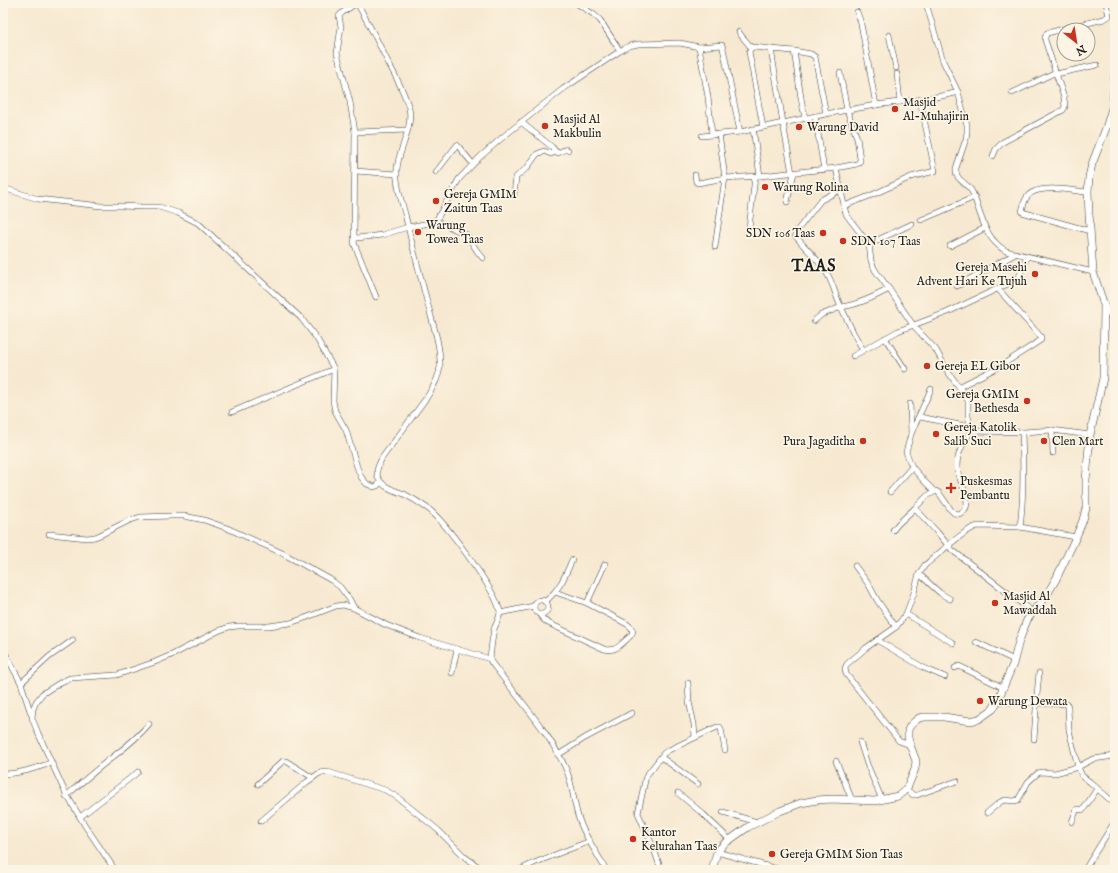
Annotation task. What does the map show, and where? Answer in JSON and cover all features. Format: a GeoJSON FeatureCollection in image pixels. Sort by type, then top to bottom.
{"type":"FeatureCollection","features":[{"type":"Feature","properties":{"kind":"street"},"geometry":{"type":"LineString","coordinates":[[576,3],[600,20],[620,52]]}},
{"type":"Feature","properties":{"kind":"street"},"geometry":{"type":"LineString","coordinates":[[926,3],[943,61],[958,92],[965,116],[967,132],[966,139],[956,168],[956,173],[958,177],[971,189],[989,235],[1001,248],[1006,251],[1092,272]]}},
{"type":"Feature","properties":{"kind":"street"},"geometry":{"type":"LineString","coordinates":[[993,156],[996,149],[1003,142],[1063,110],[1066,104],[1045,40],[1047,33],[1108,18],[1109,13],[1106,3]]}},
{"type":"Feature","properties":{"kind":"street"},"geometry":{"type":"LineString","coordinates":[[376,297],[354,243],[355,132],[350,102],[337,53],[341,27],[339,17],[340,14],[354,5],[369,25],[403,90],[410,115],[409,125],[398,163],[397,180],[440,356],[438,377],[427,397],[397,436],[379,464],[377,475],[381,482],[386,486],[423,505],[435,514],[489,587],[495,598],[500,613],[494,631],[490,659],[491,662],[525,706],[548,738],[558,755],[570,780],[580,822],[606,870]]}},
{"type":"Feature","properties":{"kind":"street"},"geometry":{"type":"LineString","coordinates":[[857,12],[862,28],[876,105]]}},
{"type":"Feature","properties":{"kind":"street"},"geometry":{"type":"LineString","coordinates":[[739,32],[751,48],[749,52],[763,127]]}},
{"type":"Feature","properties":{"kind":"street"},"geometry":{"type":"LineString","coordinates":[[889,35],[896,68]]}},
{"type":"Feature","properties":{"kind":"street"},"geometry":{"type":"LineString","coordinates":[[354,237],[382,235],[408,227],[430,223],[437,219],[460,179],[473,164],[504,136],[563,89],[629,46],[638,44],[680,43],[699,47],[722,45],[740,132]]}},
{"type":"Feature","properties":{"kind":"street"},"geometry":{"type":"LineString","coordinates":[[699,47],[708,97],[712,135]]}},
{"type":"Feature","properties":{"kind":"street"},"geometry":{"type":"LineString","coordinates":[[751,48],[754,47],[811,54],[815,58],[826,114]]}},
{"type":"Feature","properties":{"kind":"street"},"geometry":{"type":"LineString","coordinates":[[770,49],[793,173],[787,202]]}},
{"type":"Feature","properties":{"kind":"street"},"geometry":{"type":"LineString","coordinates":[[794,51],[805,118]]}},
{"type":"Feature","properties":{"kind":"street"},"geometry":{"type":"LineString","coordinates":[[1012,93],[1056,73],[1098,65]]}},
{"type":"Feature","properties":{"kind":"street"},"geometry":{"type":"LineString","coordinates":[[695,175],[696,182],[698,183],[725,178],[824,170],[857,164],[860,161],[857,138],[847,110],[840,73]]}},
{"type":"Feature","properties":{"kind":"street"},"geometry":{"type":"LineString","coordinates":[[897,74],[903,102]]}},
{"type":"Feature","properties":{"kind":"street"},"geometry":{"type":"LineString","coordinates":[[1115,74],[1113,105],[1092,164],[1088,192],[1092,272],[1104,304],[1115,325]]}},
{"type":"Feature","properties":{"kind":"street"},"geometry":{"type":"LineString","coordinates":[[702,136],[740,132],[847,110],[935,98],[958,92]]}},
{"type":"Feature","properties":{"kind":"street"},"geometry":{"type":"LineString","coordinates":[[844,206],[872,195],[905,179],[935,171],[920,100]]}},
{"type":"Feature","properties":{"kind":"street"},"geometry":{"type":"LineString","coordinates":[[815,116],[824,170]]}},
{"type":"Feature","properties":{"kind":"street"},"geometry":{"type":"LineString","coordinates":[[522,122],[552,147],[555,152]]}},
{"type":"Feature","properties":{"kind":"street"},"geometry":{"type":"LineString","coordinates":[[749,228],[757,176],[753,129]]}},
{"type":"Feature","properties":{"kind":"street"},"geometry":{"type":"LineString","coordinates":[[355,132],[407,130]]}},
{"type":"Feature","properties":{"kind":"street"},"geometry":{"type":"LineString","coordinates":[[715,247],[725,178],[720,134]]}},
{"type":"Feature","properties":{"kind":"street"},"geometry":{"type":"LineString","coordinates":[[436,172],[457,145],[473,164]]}},
{"type":"Feature","properties":{"kind":"street"},"geometry":{"type":"LineString","coordinates":[[514,195],[515,179],[527,168],[539,153],[544,151],[551,154],[568,150]]}},
{"type":"Feature","properties":{"kind":"street"},"geometry":{"type":"LineString","coordinates":[[836,168],[846,214],[869,244],[874,270],[913,324],[936,350],[948,372],[968,401],[968,416],[971,429],[959,452],[957,464],[958,474],[967,502],[966,508],[962,513],[957,514],[949,507],[939,493],[934,491],[925,482],[912,467],[906,452],[911,434],[931,389]]}},
{"type":"Feature","properties":{"kind":"street"},"geometry":{"type":"LineString","coordinates":[[355,171],[397,174]]}},
{"type":"Feature","properties":{"kind":"street"},"geometry":{"type":"LineString","coordinates":[[3,188],[38,199],[93,205],[142,207],[158,206],[178,213],[198,223],[301,318],[317,339],[334,369],[334,406],[346,430],[359,472],[367,484],[377,486],[381,482]]}},
{"type":"Feature","properties":{"kind":"street"},"geometry":{"type":"LineString","coordinates":[[1088,192],[1054,189],[1034,191],[1028,196],[1022,212],[1090,231]]}},
{"type":"Feature","properties":{"kind":"street"},"geometry":{"type":"LineString","coordinates":[[840,190],[824,198],[818,203],[795,235],[826,271],[841,307],[863,350]]}},
{"type":"Feature","properties":{"kind":"street"},"geometry":{"type":"LineString","coordinates":[[921,220],[975,197]]}},
{"type":"Feature","properties":{"kind":"street"},"geometry":{"type":"LineString","coordinates":[[434,221],[467,235],[483,258]]}},
{"type":"Feature","properties":{"kind":"street"},"geometry":{"type":"LineString","coordinates":[[869,244],[912,224]]}},
{"type":"Feature","properties":{"kind":"street"},"geometry":{"type":"LineString","coordinates":[[950,246],[986,228]]}},
{"type":"Feature","properties":{"kind":"street"},"geometry":{"type":"LineString","coordinates":[[957,286],[1015,254]]}},
{"type":"Feature","properties":{"kind":"street"},"geometry":{"type":"LineString","coordinates":[[853,356],[913,324],[948,312],[1014,281],[1019,277],[1028,256]]}},
{"type":"Feature","properties":{"kind":"street"},"geometry":{"type":"LineString","coordinates":[[814,321],[821,315],[841,307],[866,300],[889,289]]}},
{"type":"Feature","properties":{"kind":"street"},"geometry":{"type":"LineString","coordinates":[[959,387],[1002,365],[1041,339],[998,289]]}},
{"type":"Feature","properties":{"kind":"street"},"geometry":{"type":"LineString","coordinates":[[712,870],[717,852],[724,844],[748,827],[780,811],[808,801],[832,799],[875,801],[898,796],[906,789],[912,779],[915,768],[916,761],[910,746],[908,730],[910,726],[919,718],[944,717],[970,721],[979,719],[993,709],[1004,688],[1014,660],[1022,630],[1027,620],[1049,591],[1065,562],[1083,520],[1086,508],[1086,480],[1090,434],[1103,378],[1104,304]]}},
{"type":"Feature","properties":{"kind":"street"},"geometry":{"type":"LineString","coordinates":[[885,338],[904,369]]}},
{"type":"Feature","properties":{"kind":"street"},"geometry":{"type":"LineString","coordinates":[[232,412],[334,369]]}},
{"type":"Feature","properties":{"kind":"street"},"geometry":{"type":"LineString","coordinates":[[910,404],[911,434]]}},
{"type":"Feature","properties":{"kind":"street"},"geometry":{"type":"LineString","coordinates":[[918,418],[971,429],[1024,432],[1052,430],[1090,434]]}},
{"type":"Feature","properties":{"kind":"street"},"geometry":{"type":"LineString","coordinates":[[1052,430],[1053,453]]}},
{"type":"Feature","properties":{"kind":"street"},"geometry":{"type":"LineString","coordinates":[[1023,528],[1024,432]]}},
{"type":"Feature","properties":{"kind":"street"},"geometry":{"type":"LineString","coordinates":[[890,492],[912,467]]}},
{"type":"Feature","properties":{"kind":"street"},"geometry":{"type":"LineString","coordinates":[[893,530],[934,491]]}},
{"type":"Feature","properties":{"kind":"street"},"geometry":{"type":"LineString","coordinates":[[915,508],[952,550],[1033,612]]}},
{"type":"Feature","properties":{"kind":"street"},"geometry":{"type":"LineString","coordinates":[[49,534],[87,538],[95,537],[128,521],[140,517],[184,516],[204,520],[227,528],[282,553],[331,580],[340,587],[354,608]]}},
{"type":"Feature","properties":{"kind":"street"},"geometry":{"type":"LineString","coordinates":[[910,746],[899,741],[846,674],[845,668],[847,664],[896,627],[906,614],[919,574],[925,565],[948,545],[975,526],[1023,528],[1076,537]]}},
{"type":"Feature","properties":{"kind":"street"},"geometry":{"type":"LineString","coordinates":[[546,602],[562,582],[572,560]]}},
{"type":"Feature","properties":{"kind":"street"},"geometry":{"type":"LineString","coordinates":[[587,603],[605,564]]}},
{"type":"Feature","properties":{"kind":"street"},"geometry":{"type":"LineString","coordinates":[[855,566],[866,580],[877,600],[896,627]]}},
{"type":"Feature","properties":{"kind":"street"},"geometry":{"type":"LineString","coordinates":[[919,574],[940,593],[950,599]]}},
{"type":"Feature","properties":{"kind":"street"},"geometry":{"type":"LineString","coordinates":[[534,606],[536,612],[548,623],[604,649],[615,649],[632,635],[632,627],[628,624],[587,603],[555,592]]}},
{"type":"Feature","properties":{"kind":"street"},"geometry":{"type":"LineString","coordinates":[[500,613],[534,606],[539,601],[546,602]]}},
{"type":"Feature","properties":{"kind":"street"},"geometry":{"type":"LineString","coordinates":[[539,614],[546,612],[546,602]]}},
{"type":"Feature","properties":{"kind":"street"},"geometry":{"type":"LineString","coordinates":[[32,718],[33,709],[42,694],[70,678],[117,675],[174,654],[218,631],[229,627],[269,626],[290,623],[336,606],[343,605],[354,608],[386,625],[420,638],[490,659]]}},
{"type":"Feature","properties":{"kind":"street"},"geometry":{"type":"LineString","coordinates":[[906,614],[953,643]]}},
{"type":"Feature","properties":{"kind":"street"},"geometry":{"type":"LineString","coordinates":[[21,683],[49,657],[73,640]]}},
{"type":"Feature","properties":{"kind":"street"},"geometry":{"type":"LineString","coordinates":[[877,640],[924,668],[945,677]]}},
{"type":"Feature","properties":{"kind":"street"},"geometry":{"type":"LineString","coordinates":[[976,642],[1014,660]]}},
{"type":"Feature","properties":{"kind":"street"},"geometry":{"type":"LineString","coordinates":[[452,673],[457,649]]}},
{"type":"Feature","properties":{"kind":"street"},"geometry":{"type":"LineString","coordinates":[[3,650],[21,683],[32,718],[66,796],[115,870]]}},
{"type":"Feature","properties":{"kind":"street"},"geometry":{"type":"LineString","coordinates":[[956,668],[959,666],[1004,688]]}},
{"type":"Feature","properties":{"kind":"street"},"geometry":{"type":"LineString","coordinates":[[1034,739],[1039,673]]}},
{"type":"Feature","properties":{"kind":"street"},"geometry":{"type":"LineString","coordinates":[[688,683],[689,702],[694,724],[695,737]]}},
{"type":"Feature","properties":{"kind":"street"},"geometry":{"type":"LineString","coordinates":[[998,700],[1002,702],[1036,704],[1067,704],[1069,730],[1078,767],[1082,776],[1115,804]]}},
{"type":"Feature","properties":{"kind":"street"},"geometry":{"type":"LineString","coordinates":[[558,755],[585,738],[632,713]]}},
{"type":"Feature","properties":{"kind":"street"},"geometry":{"type":"LineString","coordinates":[[66,796],[114,755],[127,746],[149,724]]}},
{"type":"Feature","properties":{"kind":"street"},"geometry":{"type":"LineString","coordinates":[[662,870],[638,813],[646,776],[662,755],[669,750],[720,727],[725,750]]}},
{"type":"Feature","properties":{"kind":"street"},"geometry":{"type":"LineString","coordinates":[[860,742],[867,764],[882,800]]}},
{"type":"Feature","properties":{"kind":"street"},"geometry":{"type":"LineString","coordinates":[[662,755],[698,784]]}},
{"type":"Feature","properties":{"kind":"street"},"geometry":{"type":"LineString","coordinates":[[987,813],[1000,802],[1005,800],[1014,802],[1018,800],[1028,782],[1038,773],[1055,773],[1078,767],[1094,759],[1115,756]]}},
{"type":"Feature","properties":{"kind":"street"},"geometry":{"type":"LineString","coordinates":[[258,784],[283,761],[286,761],[312,778]]}},
{"type":"Feature","properties":{"kind":"street"},"geometry":{"type":"LineString","coordinates":[[836,761],[852,800]]}},
{"type":"Feature","properties":{"kind":"street"},"geometry":{"type":"LineString","coordinates":[[3,774],[16,773],[51,763]]}},
{"type":"Feature","properties":{"kind":"street"},"geometry":{"type":"LineString","coordinates":[[80,817],[138,772]]}},
{"type":"Feature","properties":{"kind":"street"},"geometry":{"type":"LineString","coordinates":[[261,821],[312,778],[323,772],[328,772],[385,790],[397,796],[432,825],[465,857],[482,870]]}},
{"type":"Feature","properties":{"kind":"street"},"geometry":{"type":"LineString","coordinates":[[906,789],[913,795],[918,795],[957,781]]}},
{"type":"Feature","properties":{"kind":"street"},"geometry":{"type":"LineString","coordinates":[[1072,822],[1076,811],[1078,809],[1083,810],[1097,789]]}},
{"type":"Feature","properties":{"kind":"street"},"geometry":{"type":"LineString","coordinates":[[678,793],[730,840]]}},
{"type":"Feature","properties":{"kind":"street"},"geometry":{"type":"LineString","coordinates":[[723,812],[757,822]]}},
{"type":"Feature","properties":{"kind":"street"},"geometry":{"type":"LineString","coordinates":[[1087,866],[1115,821]]}},
{"type":"Feature","properties":{"kind":"street"},"geometry":{"type":"LineString","coordinates":[[520,870],[590,841]]}},
{"type":"Feature","properties":{"kind":"street"},"geometry":{"type":"LineString","coordinates":[[717,852],[781,870]]}},
{"type":"Feature","properties":{"kind":"place","name":"Masjid Al-Muhajirin"},"geometry":{"type":"Point","coordinates":[895,109]}},
{"type":"Feature","properties":{"kind":"place","name":"Masjid Al Makbulin"},"geometry":{"type":"Point","coordinates":[545,126]}},
{"type":"Feature","properties":{"kind":"place","name":"Warung David"},"geometry":{"type":"Point","coordinates":[799,127]}},
{"type":"Feature","properties":{"kind":"place","name":"Warung Rolina"},"geometry":{"type":"Point","coordinates":[765,187]}},
{"type":"Feature","properties":{"kind":"place","name":"Gereja GMIM Zaitun Taas"},"geometry":{"type":"Point","coordinates":[436,201]}},
{"type":"Feature","properties":{"kind":"place","name":"Warung Towea Taas"},"geometry":{"type":"Point","coordinates":[418,232]}},
{"type":"Feature","properties":{"kind":"place","name":"SDN 106 Taas"},"geometry":{"type":"Point","coordinates":[823,233]}},
{"type":"Feature","properties":{"kind":"place","name":"SDN 107 Taas"},"geometry":{"type":"Point","coordinates":[843,241]}},
{"type":"Feature","properties":{"kind":"place","name":"Gereja Masehi Advent Hari Ke Tujuh"},"geometry":{"type":"Point","coordinates":[1035,274]}},
{"type":"Feature","properties":{"kind":"place","name":"Gereja EL Gibor"},"geometry":{"type":"Point","coordinates":[927,366]}},
{"type":"Feature","properties":{"kind":"place","name":"Gereja GMIM Bethesda"},"geometry":{"type":"Point","coordinates":[1027,401]}},
{"type":"Feature","properties":{"kind":"place","name":"Gereja Katolik Salib Suci"},"geometry":{"type":"Point","coordinates":[936,434]}},
{"type":"Feature","properties":{"kind":"place","name":"Pura Jagaditha"},"geometry":{"type":"Point","coordinates":[863,441]}},
{"type":"Feature","properties":{"kind":"place","name":"Clen Mart"},"geometry":{"type":"Point","coordinates":[1044,441]}},
{"type":"Feature","properties":{"kind":"place","name":"Puskesmas Pembantu"},"geometry":{"type":"Point","coordinates":[951,488]}},
{"type":"Feature","properties":{"kind":"place","name":"Masjid Al Mawaddah"},"geometry":{"type":"Point","coordinates":[995,603]}},
{"type":"Feature","properties":{"kind":"place","name":"Warung Dewata"},"geometry":{"type":"Point","coordinates":[980,701]}},
{"type":"Feature","properties":{"kind":"place","name":"Kantor Kelurahan Taas"},"geometry":{"type":"Point","coordinates":[633,839]}},
{"type":"Feature","properties":{"kind":"place","name":"Gereja GMIM Sion Taas"},"geometry":{"type":"Point","coordinates":[772,854]}},
{"type":"Feature","properties":{"kind":"district","name":"TAAS"},"geometry":{"type":"Point","coordinates":[814,267]}}]}
